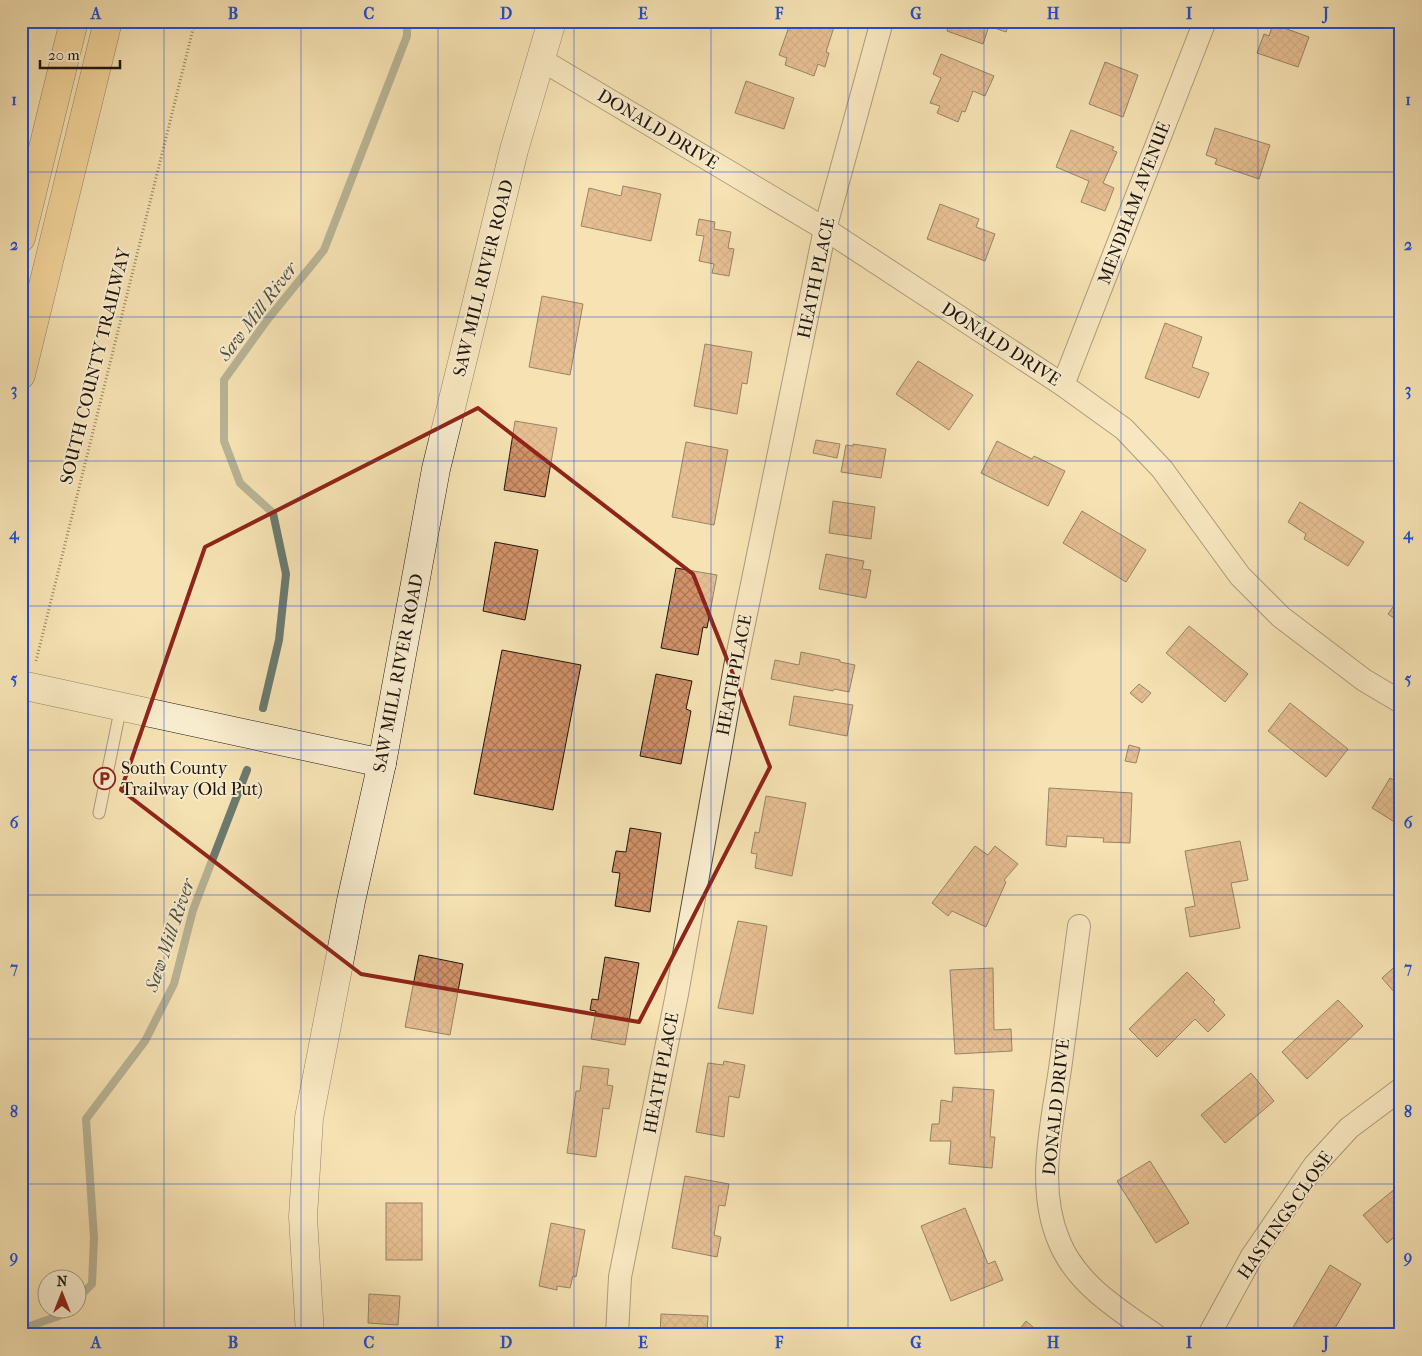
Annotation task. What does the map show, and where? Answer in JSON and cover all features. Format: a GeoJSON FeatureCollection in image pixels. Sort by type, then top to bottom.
{"type":"FeatureCollection","features":[{"type":"Feature","properties":{"kind":"highway"},"geometry":{"type":"LineString","coordinates":[[21,238],[74,21]]}},
{"type":"Feature","properties":{"kind":"highway"},"geometry":{"type":"LineString","coordinates":[[21,375],[108,21]]}},
{"type":"Feature","properties":{"kind":"main road","name":"SAW MILL RIVER ROAD"},"geometry":{"type":"LineString","coordinates":[[310,1335],[303,1217],[309,1118],[351,901],[382,763],[436,469],[514,150],[552,21]]}},
{"type":"Feature","properties":{"kind":"main road"},"geometry":{"type":"LineString","coordinates":[[25,686],[382,763]]}},
{"type":"Feature","properties":{"kind":"street","name":"HEATH PLACE"},"geometry":{"type":"LineString","coordinates":[[617,1335],[620,1277],[677,994],[735,667],[825,229],[882,21]]}},
{"type":"Feature","properties":{"kind":"street","name":"MENDHAM AVENUE"},"geometry":{"type":"LineString","coordinates":[[1063,385],[1205,21]]}},
{"type":"Feature","properties":{"kind":"street","name":"DONALD DRIVE"},"geometry":{"type":"LineString","coordinates":[[540,59],[825,229],[1063,385],[1130,436],[1162,469],[1240,576],[1282,617],[1364,680],[1401,702]]}},
{"type":"Feature","properties":{"kind":"street","name":"DONALD DRIVE"},"geometry":{"type":"LineString","coordinates":[[1079,926],[1047,1166],[1049,1208],[1059,1242],[1076,1270],[1112,1305],[1156,1335]]}},
{"type":"Feature","properties":{"kind":"street","name":"HASTINGS CLOSE"},"geometry":{"type":"LineString","coordinates":[[1209,1335],[1252,1256],[1314,1166],[1349,1128],[1401,1089]]}},
{"type":"Feature","properties":{"kind":"lane"},"geometry":{"type":"LineString","coordinates":[[99,813],[121,706]]}},
{"type":"Feature","properties":{"kind":"path","name":"SOUTH COUNTY TRAILWAY"},"geometry":{"type":"LineString","coordinates":[[25,686],[195,21]]}},
{"type":"Feature","properties":{"kind":"highlighted area"},"geometry":{"type":"Polygon","coordinates":[[[478,408],[693,574],[770,767],[639,1022],[361,974],[121,790],[205,547],[478,408]]]}},
{"type":"Feature","properties":{"kind":"building"},"geometry":{"type":"Polygon","coordinates":[[[791,21],[819,21],[834,27],[826,52],[829,53],[825,67],[818,64],[814,76],[785,65],[787,58],[779,55],[791,21]]]}},
{"type":"Feature","properties":{"kind":"building"},"geometry":{"type":"Polygon","coordinates":[[[950,21],[1010,21],[1006,32],[989,26],[983,44],[947,31],[950,21]]]}},
{"type":"Feature","properties":{"kind":"building"},"geometry":{"type":"Polygon","coordinates":[[[1273,24],[1309,37],[1298,67],[1257,53],[1264,34],[1269,36],[1273,24]]]}},
{"type":"Feature","properties":{"kind":"building"},"geometry":{"type":"Polygon","coordinates":[[[941,54],[994,76],[985,96],[973,91],[965,112],[962,111],[958,122],[937,113],[940,106],[930,103],[941,78],[933,74],[941,54]]]}},
{"type":"Feature","properties":{"kind":"building"},"geometry":{"type":"Polygon","coordinates":[[[1105,62],[1138,75],[1123,117],[1089,104],[1105,62]]]}},
{"type":"Feature","properties":{"kind":"building"},"geometry":{"type":"Polygon","coordinates":[[[746,81],[794,98],[784,129],[735,113],[746,81]]]}},
{"type":"Feature","properties":{"kind":"building"},"geometry":{"type":"Polygon","coordinates":[[[1215,128],[1270,145],[1259,179],[1215,164],[1217,159],[1206,155],[1215,128]]]}},
{"type":"Feature","properties":{"kind":"building"},"geometry":{"type":"Polygon","coordinates":[[[1071,130],[1114,147],[1112,150],[1117,152],[1103,183],[1114,188],[1105,211],[1081,202],[1089,181],[1056,167],[1071,130]]]}},
{"type":"Feature","properties":{"kind":"building"},"geometry":{"type":"Polygon","coordinates":[[[623,186],[661,194],[651,241],[581,226],[589,188],[621,196],[623,186]]]}},
{"type":"Feature","properties":{"kind":"building"},"geometry":{"type":"Polygon","coordinates":[[[940,204],[979,219],[976,227],[995,234],[985,261],[927,239],[940,204]]]}},
{"type":"Feature","properties":{"kind":"building"},"geometry":{"type":"Polygon","coordinates":[[[699,219],[715,222],[714,229],[731,232],[728,248],[734,249],[729,276],[712,273],[714,264],[699,261],[704,236],[696,235],[699,219]]]}},
{"type":"Feature","properties":{"kind":"building"},"geometry":{"type":"Polygon","coordinates":[[[542,296],[583,304],[570,375],[529,367],[542,296]]]}},
{"type":"Feature","properties":{"kind":"building"},"geometry":{"type":"Polygon","coordinates":[[[1165,323],[1202,337],[1192,367],[1209,373],[1199,398],[1145,378],[1165,323]]]}},
{"type":"Feature","properties":{"kind":"building"},"geometry":{"type":"Polygon","coordinates":[[[705,344],[752,352],[747,384],[742,383],[737,414],[694,406],[705,344]]]}},
{"type":"Feature","properties":{"kind":"building"},"geometry":{"type":"Polygon","coordinates":[[[918,361],[973,395],[949,430],[896,394],[918,361]]]}},
{"type":"Feature","properties":{"kind":"building"},"geometry":{"type":"Polygon","coordinates":[[[515,421],[557,428],[545,497],[504,490],[515,421]]]}},
{"type":"Feature","properties":{"kind":"building"},"geometry":{"type":"Polygon","coordinates":[[[816,440],[840,444],[837,458],[813,453],[816,440]]]}},
{"type":"Feature","properties":{"kind":"building"},"geometry":{"type":"Polygon","coordinates":[[[997,441],[1032,459],[1034,456],[1065,471],[1048,506],[981,473],[997,441]]]}},
{"type":"Feature","properties":{"kind":"building"},"geometry":{"type":"Polygon","coordinates":[[[686,442],[728,450],[714,525],[672,517],[686,442]]]}},
{"type":"Feature","properties":{"kind":"building"},"geometry":{"type":"Polygon","coordinates":[[[853,444],[886,449],[881,478],[841,472],[846,445],[853,446],[853,444]]]}},
{"type":"Feature","properties":{"kind":"building"},"geometry":{"type":"Polygon","coordinates":[[[833,501],[875,507],[871,539],[829,533],[833,501]]]}},
{"type":"Feature","properties":{"kind":"building"},"geometry":{"type":"Polygon","coordinates":[[[1300,502],[1364,542],[1348,566],[1304,539],[1306,534],[1288,522],[1300,502]]]}},
{"type":"Feature","properties":{"kind":"building"},"geometry":{"type":"Polygon","coordinates":[[[1082,511],[1146,550],[1126,582],[1063,543],[1082,511]]]}},
{"type":"Feature","properties":{"kind":"building"},"geometry":{"type":"Polygon","coordinates":[[[495,542],[538,550],[525,620],[483,611],[495,542]]]}},
{"type":"Feature","properties":{"kind":"building"},"geometry":{"type":"Polygon","coordinates":[[[826,554],[864,561],[862,569],[871,570],[866,598],[819,589],[826,554]]]}},
{"type":"Feature","properties":{"kind":"building"},"geometry":{"type":"Polygon","coordinates":[[[676,568],[717,575],[707,628],[703,627],[698,655],[661,648],[676,568]]]}},
{"type":"Feature","properties":{"kind":"building"},"geometry":{"type":"Polygon","coordinates":[[[1401,596],[1401,623],[1388,614],[1401,596]]]}},
{"type":"Feature","properties":{"kind":"building"},"geometry":{"type":"Polygon","coordinates":[[[1189,626],[1248,674],[1225,702],[1166,653],[1189,626]]]}},
{"type":"Feature","properties":{"kind":"building"},"geometry":{"type":"Polygon","coordinates":[[[502,650],[581,665],[553,810],[474,794],[502,650]]]}},
{"type":"Feature","properties":{"kind":"building"},"geometry":{"type":"Polygon","coordinates":[[[801,652],[855,665],[849,692],[834,689],[833,691],[771,679],[775,660],[799,665],[801,652]]]}},
{"type":"Feature","properties":{"kind":"building"},"geometry":{"type":"Polygon","coordinates":[[[656,674],[692,681],[686,709],[691,711],[681,764],[640,756],[656,674]]]}},
{"type":"Feature","properties":{"kind":"building"},"geometry":{"type":"Polygon","coordinates":[[[1139,684],[1151,693],[1142,703],[1130,693],[1139,684]]]}},
{"type":"Feature","properties":{"kind":"building"},"geometry":{"type":"Polygon","coordinates":[[[794,696],[853,705],[847,736],[789,725],[794,696]]]}},
{"type":"Feature","properties":{"kind":"building"},"geometry":{"type":"Polygon","coordinates":[[[1290,703],[1348,749],[1326,777],[1268,731],[1290,703]]]}},
{"type":"Feature","properties":{"kind":"building"},"geometry":{"type":"Polygon","coordinates":[[[1129,745],[1140,748],[1136,763],[1125,761],[1129,745]]]}},
{"type":"Feature","properties":{"kind":"building"},"geometry":{"type":"Polygon","coordinates":[[[1390,778],[1401,784],[1401,826],[1372,808],[1390,778]]]}},
{"type":"Feature","properties":{"kind":"building"},"geometry":{"type":"Polygon","coordinates":[[[1049,788],[1132,793],[1130,843],[1103,842],[1104,838],[1067,836],[1066,847],[1046,845],[1049,788]]]}},
{"type":"Feature","properties":{"kind":"building"},"geometry":{"type":"Polygon","coordinates":[[[766,796],[806,803],[792,876],[755,868],[757,854],[751,853],[755,832],[759,833],[766,796]]]}},
{"type":"Feature","properties":{"kind":"building"},"geometry":{"type":"Polygon","coordinates":[[[630,828],[661,833],[650,912],[615,906],[620,873],[612,872],[616,851],[626,852],[630,828]]]}},
{"type":"Feature","properties":{"kind":"building"},"geometry":{"type":"Polygon","coordinates":[[[1240,841],[1248,880],[1231,883],[1240,928],[1190,937],[1185,908],[1195,906],[1185,851],[1240,841]]]}},
{"type":"Feature","properties":{"kind":"building"},"geometry":{"type":"Polygon","coordinates":[[[975,846],[988,855],[995,846],[1018,864],[1004,880],[1006,882],[986,927],[952,911],[948,916],[932,903],[975,846]]]}},
{"type":"Feature","properties":{"kind":"building"},"geometry":{"type":"Polygon","coordinates":[[[738,921],[767,926],[753,1014],[718,1008],[738,921]]]}},
{"type":"Feature","properties":{"kind":"building"},"geometry":{"type":"Polygon","coordinates":[[[419,955],[463,964],[450,1035],[405,1027],[419,955]]]}},
{"type":"Feature","properties":{"kind":"building"},"geometry":{"type":"Polygon","coordinates":[[[605,957],[639,963],[625,1045],[591,1039],[596,1011],[590,1010],[592,999],[598,1000],[605,957]]]}},
{"type":"Feature","properties":{"kind":"building"},"geometry":{"type":"Polygon","coordinates":[[[1401,961],[1401,1000],[1382,978],[1401,961]]]}},
{"type":"Feature","properties":{"kind":"building"},"geometry":{"type":"Polygon","coordinates":[[[993,968],[994,1030],[1011,1029],[1012,1051],[955,1054],[950,970],[993,968]]]}},
{"type":"Feature","properties":{"kind":"building"},"geometry":{"type":"Polygon","coordinates":[[[1187,972],[1215,1000],[1213,1002],[1225,1015],[1208,1032],[1195,1019],[1157,1057],[1129,1029],[1187,972]]]}},
{"type":"Feature","properties":{"kind":"building"},"geometry":{"type":"Polygon","coordinates":[[[1338,1000],[1363,1026],[1307,1079],[1282,1052],[1338,1000]]]}},
{"type":"Feature","properties":{"kind":"building"},"geometry":{"type":"Polygon","coordinates":[[[724,1061],[745,1065],[739,1098],[729,1096],[724,1137],[696,1132],[708,1063],[723,1065],[724,1061]]]}},
{"type":"Feature","properties":{"kind":"building"},"geometry":{"type":"Polygon","coordinates":[[[583,1066],[609,1069],[607,1085],[613,1086],[609,1109],[603,1108],[596,1157],[567,1153],[576,1091],[580,1091],[583,1066]]]}},
{"type":"Feature","properties":{"kind":"building"},"geometry":{"type":"Polygon","coordinates":[[[1251,1073],[1274,1101],[1225,1143],[1201,1115],[1251,1073]]]}},
{"type":"Feature","properties":{"kind":"building"},"geometry":{"type":"Polygon","coordinates":[[[953,1087],[994,1090],[990,1137],[995,1137],[992,1168],[949,1164],[951,1141],[930,1141],[932,1124],[939,1124],[941,1100],[952,1102],[953,1087]]]}},
{"type":"Feature","properties":{"kind":"building"},"geometry":{"type":"Polygon","coordinates":[[[1150,1161],[1189,1223],[1156,1243],[1117,1181],[1150,1161]]]}},
{"type":"Feature","properties":{"kind":"building"},"geometry":{"type":"Polygon","coordinates":[[[685,1176],[729,1184],[725,1206],[719,1205],[714,1235],[721,1237],[717,1257],[672,1248],[685,1176]]]}},
{"type":"Feature","properties":{"kind":"building"},"geometry":{"type":"Polygon","coordinates":[[[1401,1184],[1401,1232],[1387,1243],[1363,1215],[1401,1184]]]}},
{"type":"Feature","properties":{"kind":"building"},"geometry":{"type":"Polygon","coordinates":[[[386,1203],[422,1203],[422,1260],[386,1260],[386,1203]]]}},
{"type":"Feature","properties":{"kind":"building"},"geometry":{"type":"Polygon","coordinates":[[[965,1208],[988,1264],[995,1261],[1003,1280],[951,1301],[921,1226],[965,1208]]]}},
{"type":"Feature","properties":{"kind":"building"},"geometry":{"type":"Polygon","coordinates":[[[551,1223],[585,1230],[576,1277],[573,1276],[570,1288],[557,1286],[557,1290],[539,1286],[551,1223]]]}},
{"type":"Feature","properties":{"kind":"building"},"geometry":{"type":"Polygon","coordinates":[[[1330,1265],[1361,1284],[1331,1335],[1302,1335],[1292,1329],[1330,1265]]]}},
{"type":"Feature","properties":{"kind":"building"},"geometry":{"type":"Polygon","coordinates":[[[369,1294],[400,1296],[398,1325],[368,1323],[369,1294]]]}},
{"type":"Feature","properties":{"kind":"building"},"geometry":{"type":"Polygon","coordinates":[[[661,1314],[708,1316],[707,1335],[660,1335],[661,1314]]]}},
{"type":"Feature","properties":{"kind":"building"},"geometry":{"type":"Polygon","coordinates":[[[1026,1321],[1042,1335],[1015,1335],[1026,1321]]]}},
{"type":"Feature","properties":{"kind":"waterway","name":"Saw Mill River"},"geometry":{"type":"LineString","coordinates":[[263,708],[279,640],[286,574],[273,513],[240,483],[224,441],[224,380],[268,319],[324,250],[407,36],[407,21]]}},
{"type":"Feature","properties":{"kind":"waterway","name":"Saw Mill River"},"geometry":{"type":"LineString","coordinates":[[88,1288],[92,1284],[94,1238],[86,1119],[145,1041],[174,984],[193,910],[247,770]]}},
{"type":"Feature","properties":{"kind":"waterway","name":"Saw Mill River"},"geometry":{"type":"LineString","coordinates":[[21,1329],[53,1318]]}},
{"type":"Feature","properties":{"kind":"place","name":"South County Trailway (Old Put)"},"geometry":{"type":"Point","coordinates":[105,778]}}]}
